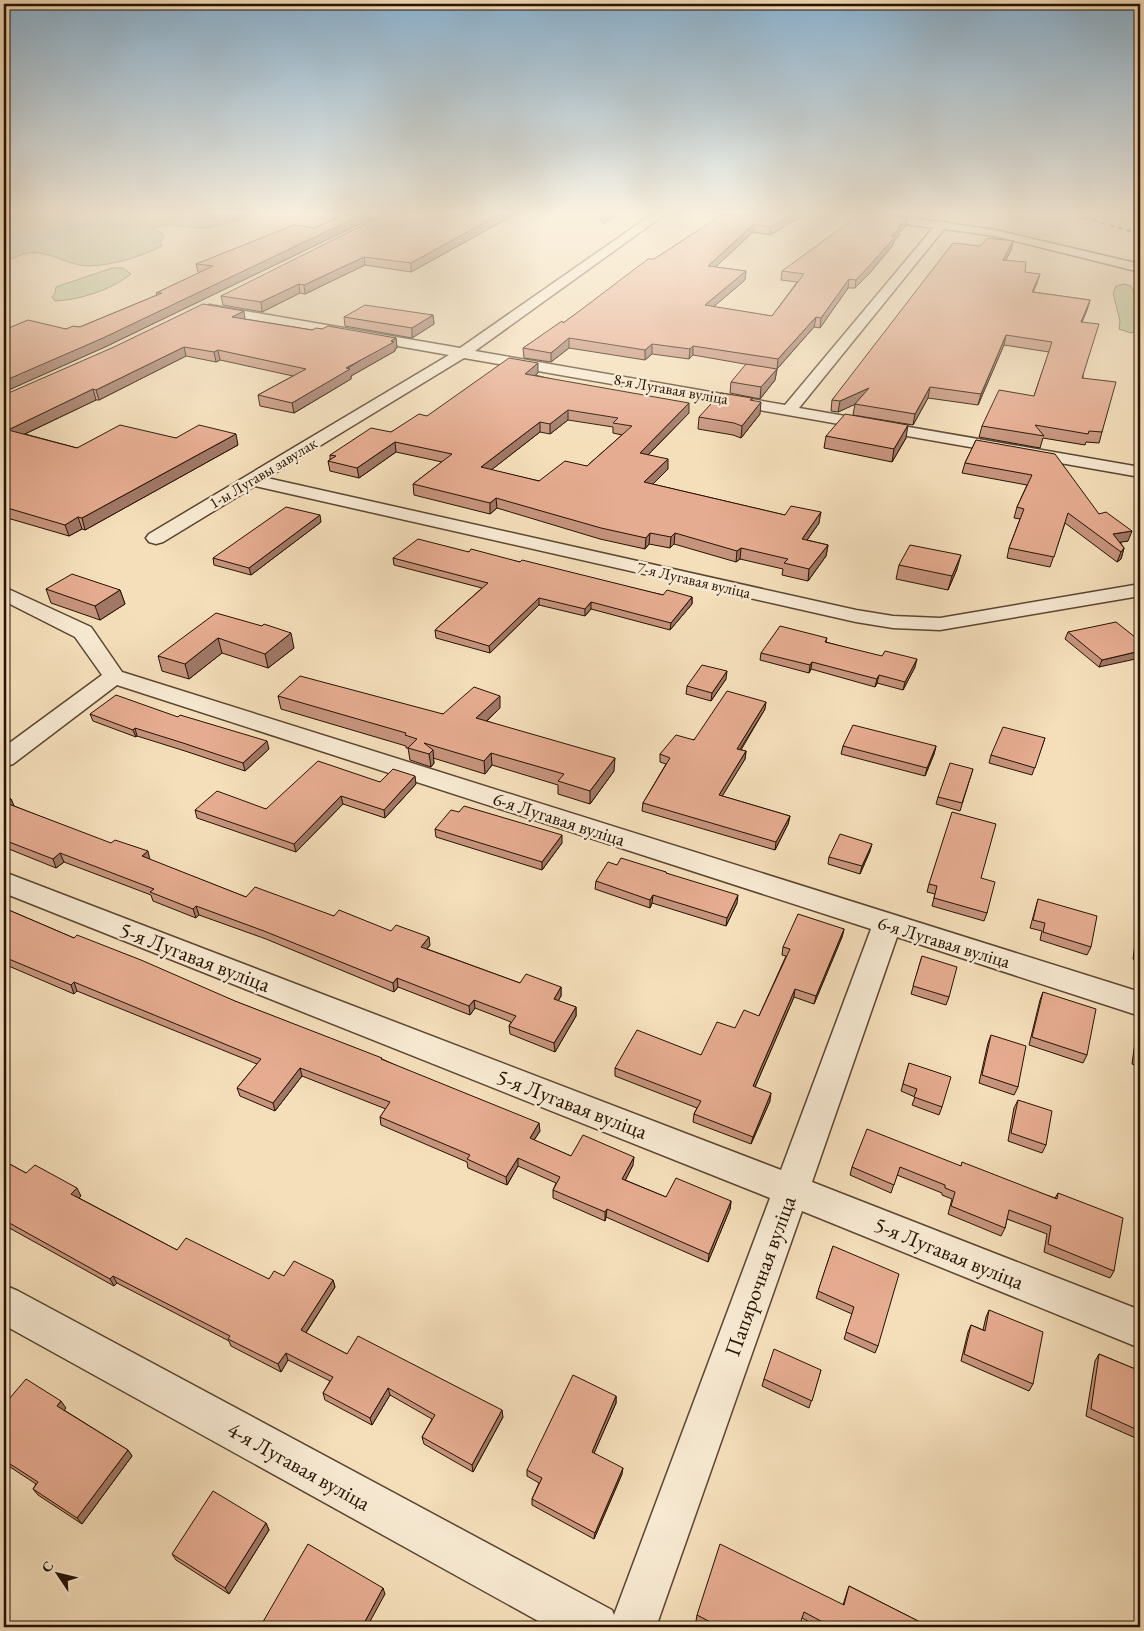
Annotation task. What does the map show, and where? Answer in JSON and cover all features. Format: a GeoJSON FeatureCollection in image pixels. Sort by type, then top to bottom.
{"type":"FeatureCollection","features":[{"type":"Feature","properties":{"kind":"street","name":"1-ы Лугавы завулак"},"geometry":{"type":"LineString","coordinates":[[156,538],[464,352],[551,291]]}},
{"type":"Feature","properties":{"kind":"street"},"geometry":{"type":"LineString","coordinates":[[789,410],[887,291]]}},
{"type":"Feature","properties":{"kind":"street","name":"8-я Лугавая вуліца"},"geometry":{"type":"LineString","coordinates":[[219,299],[198,310],[464,352],[1140,472]]}},
{"type":"Feature","properties":{"kind":"street","name":"7-я Лугавая вуліца"},"geometry":{"type":"LineString","coordinates":[[252,480],[846,614],[893,622],[940,624],[1140,590]]}},
{"type":"Feature","properties":{"kind":"street"},"geometry":{"type":"LineString","coordinates":[[4,593],[83,632],[114,677],[4,759]]}},
{"type":"Feature","properties":{"kind":"street","name":"6-я Лугавая вуліца"},"geometry":{"type":"LineString","coordinates":[[114,677],[1140,1004]]}},
{"type":"Feature","properties":{"kind":"street","name":"5-я Лугавая вуліца"},"geometry":{"type":"LineString","coordinates":[[4,882],[791,1190],[1140,1329]]}},
{"type":"Feature","properties":{"kind":"street","name":"Папярочная вуліца"},"geometry":{"type":"LineString","coordinates":[[633,1627],[887,924]]}},
{"type":"Feature","properties":{"kind":"street","name":"4-я Лугавая вуліца"},"geometry":{"type":"LineString","coordinates":[[4,1304],[595,1627]]}},
{"type":"Feature","properties":{"kind":"green space"},"geometry":{"type":"Polygon","coordinates":[[[55,291],[98,291],[74,299],[55,301],[52,297],[55,291]]]}},
{"type":"Feature","properties":{"kind":"green space"},"geometry":{"type":"Polygon","coordinates":[[[1114,291],[1134,291],[1139,330],[1131,333],[1119,329],[1120,321],[1114,291]]]}},
{"type":"Feature","properties":{"kind":"building"},"geometry":{"type":"Polygon","coordinates":[[[160,291],[201,291],[103,338],[4,381],[4,330],[28,320],[66,329],[73,326],[80,327],[162,293],[156,293],[160,291]]]}},
{"type":"Feature","properties":{"kind":"building"},"geometry":{"type":"Polygon","coordinates":[[[231,291],[284,291],[261,302],[221,296],[231,291]]]}},
{"type":"Feature","properties":{"kind":"building"},"geometry":{"type":"Polygon","coordinates":[[[605,291],[722,291],[705,305],[772,316],[791,291],[840,291],[821,318],[816,317],[778,359],[693,346],[690,349],[652,344],[645,350],[569,338],[551,353],[523,348],[562,321],[563,323],[605,291]]]}},
{"type":"Feature","properties":{"kind":"building"},"geometry":{"type":"Polygon","coordinates":[[[916,291],[1032,291],[1090,300],[1081,322],[1099,324],[1082,378],[1116,382],[1102,432],[1089,431],[1088,434],[1035,425],[1044,436],[982,426],[999,390],[1034,396],[1052,342],[1006,335],[981,394],[930,387],[915,414],[855,404],[869,388],[840,401],[832,400],[916,291]]]}},
{"type":"Feature","properties":{"kind":"building"},"geometry":{"type":"Polygon","coordinates":[[[203,304],[244,311],[232,317],[312,330],[328,326],[396,338],[391,341],[394,342],[346,368],[350,369],[292,403],[258,395],[306,369],[218,350],[214,352],[184,347],[8,430],[77,448],[120,425],[176,438],[199,425],[236,434],[82,518],[78,517],[65,525],[4,507],[4,395],[114,347],[203,304]]]}},
{"type":"Feature","properties":{"kind":"building"},"geometry":{"type":"Polygon","coordinates":[[[365,305],[433,315],[412,328],[344,317],[365,305]]]}},
{"type":"Feature","properties":{"kind":"building"},"geometry":{"type":"Polygon","coordinates":[[[509,358],[538,363],[525,374],[689,403],[640,453],[668,459],[644,482],[785,515],[791,506],[821,512],[802,539],[828,545],[809,569],[784,563],[788,559],[741,548],[737,551],[675,533],[671,537],[650,533],[646,538],[601,528],[496,498],[490,503],[413,484],[452,454],[395,442],[357,468],[328,461],[336,456],[330,455],[371,428],[391,432],[419,414],[427,416],[509,358]],[[568,410],[550,424],[540,422],[481,467],[539,481],[565,461],[587,466],[632,426],[613,423],[618,418],[568,410]]]}},
{"type":"Feature","properties":{"kind":"building"},"geometry":{"type":"Polygon","coordinates":[[[746,364],[777,369],[761,387],[731,382],[746,364]]]}},
{"type":"Feature","properties":{"kind":"building"},"geometry":{"type":"Polygon","coordinates":[[[721,393],[752,398],[750,400],[761,402],[742,426],[699,417],[721,393]]]}},
{"type":"Feature","properties":{"kind":"building"},"geometry":{"type":"Polygon","coordinates":[[[845,414],[908,425],[894,449],[826,436],[845,414]]]}},
{"type":"Feature","properties":{"kind":"building"},"geometry":{"type":"Polygon","coordinates":[[[976,440],[1055,454],[1099,514],[1106,512],[1132,531],[1113,534],[1124,548],[1121,552],[1068,513],[1054,557],[1009,548],[1024,509],[1017,507],[1032,475],[965,463],[976,440]]]}},
{"type":"Feature","properties":{"kind":"building"},"geometry":{"type":"Polygon","coordinates":[[[286,507],[320,515],[249,568],[213,558],[286,507]]]}},
{"type":"Feature","properties":{"kind":"building"},"geometry":{"type":"Polygon","coordinates":[[[418,539],[469,552],[471,549],[520,562],[522,560],[663,595],[667,590],[692,597],[671,623],[591,602],[585,609],[539,598],[489,646],[435,630],[488,583],[393,558],[418,539]]]}},
{"type":"Feature","properties":{"kind":"building"},"geometry":{"type":"Polygon","coordinates":[[[910,545],[961,555],[952,576],[899,565],[910,545]]]}},
{"type":"Feature","properties":{"kind":"building"},"geometry":{"type":"Polygon","coordinates":[[[72,574],[120,590],[95,606],[46,589],[72,574]]]}},
{"type":"Feature","properties":{"kind":"building"},"geometry":{"type":"Polygon","coordinates":[[[216,613],[262,626],[264,624],[291,633],[265,654],[218,638],[185,664],[158,656],[216,613]]]}},
{"type":"Feature","properties":{"kind":"building"},"geometry":{"type":"Polygon","coordinates":[[[1116,622],[1140,641],[1140,651],[1102,660],[1068,632],[1116,622]]]}},
{"type":"Feature","properties":{"kind":"building"},"geometry":{"type":"Polygon","coordinates":[[[780,626],[827,638],[825,642],[882,656],[885,651],[917,659],[905,682],[879,675],[877,679],[812,662],[810,665],[761,653],[780,626]]]}},
{"type":"Feature","properties":{"kind":"building"},"geometry":{"type":"Polygon","coordinates":[[[702,665],[727,671],[712,693],[687,686],[702,665]]]}},
{"type":"Feature","properties":{"kind":"building"},"geometry":{"type":"Polygon","coordinates":[[[300,676],[443,714],[474,687],[500,696],[476,718],[615,758],[590,791],[558,781],[564,774],[491,753],[484,761],[424,743],[433,750],[429,754],[408,748],[417,739],[405,735],[406,733],[278,696],[300,676]]]}},
{"type":"Feature","properties":{"kind":"building"},"geometry":{"type":"Polygon","coordinates":[[[727,691],[766,702],[737,749],[746,751],[719,795],[790,816],[776,842],[643,803],[670,758],[660,754],[676,735],[694,740],[727,691]]]}},
{"type":"Feature","properties":{"kind":"building"},"geometry":{"type":"Polygon","coordinates":[[[116,695],[178,717],[180,715],[267,741],[243,763],[135,728],[133,730],[90,714],[116,695]]]}},
{"type":"Feature","properties":{"kind":"building"},"geometry":{"type":"Polygon","coordinates":[[[853,725],[936,746],[927,768],[843,746],[853,725]]]}},
{"type":"Feature","properties":{"kind":"building"},"geometry":{"type":"Polygon","coordinates":[[[1003,727],[1045,738],[1035,768],[991,755],[1003,727]]]}},
{"type":"Feature","properties":{"kind":"building"},"geometry":{"type":"Polygon","coordinates":[[[318,761],[380,782],[393,769],[415,776],[384,810],[341,796],[294,844],[195,810],[217,791],[266,809],[318,761]]]}},
{"type":"Feature","properties":{"kind":"building"},"geometry":{"type":"Polygon","coordinates":[[[950,763],[973,769],[962,803],[938,797],[950,763]]]}},
{"type":"Feature","properties":{"kind":"building"},"geometry":{"type":"Polygon","coordinates":[[[4,796],[11,799],[6,803],[111,843],[115,840],[148,851],[142,856],[246,897],[255,887],[334,916],[339,910],[391,931],[396,925],[429,937],[421,947],[520,983],[526,974],[561,987],[554,999],[576,1007],[554,1043],[509,1026],[516,1016],[474,1000],[469,1006],[397,978],[393,983],[264,931],[196,906],[193,909],[150,892],[154,889],[60,853],[53,859],[4,840],[4,796]]]}},
{"type":"Feature","properties":{"kind":"building"},"geometry":{"type":"Polygon","coordinates":[[[464,806],[562,835],[542,862],[435,829],[451,810],[459,812],[464,806]]]}},
{"type":"Feature","properties":{"kind":"building"},"geometry":{"type":"Polygon","coordinates":[[[952,812],[996,824],[981,878],[995,882],[987,913],[934,898],[937,886],[929,884],[952,812]]]}},
{"type":"Feature","properties":{"kind":"building"},"geometry":{"type":"Polygon","coordinates":[[[840,834],[872,844],[862,866],[829,857],[840,834]]]}},
{"type":"Feature","properties":{"kind":"building"},"geometry":{"type":"Polygon","coordinates":[[[621,858],[738,895],[727,918],[653,895],[650,900],[596,881],[608,862],[617,865],[621,858]]]}},
{"type":"Feature","properties":{"kind":"building"},"geometry":{"type":"Polygon","coordinates":[[[1038,899],[1097,916],[1091,947],[1043,932],[1045,923],[1033,920],[1038,899]]]}},
{"type":"Feature","properties":{"kind":"building"},"geometry":{"type":"Polygon","coordinates":[[[4,908],[74,938],[77,935],[141,960],[235,1001],[382,1058],[539,1123],[530,1138],[571,1156],[583,1135],[634,1157],[622,1179],[666,1197],[676,1178],[731,1201],[709,1254],[607,1209],[605,1212],[553,1190],[560,1177],[518,1158],[506,1177],[467,1159],[470,1155],[380,1117],[390,1102],[300,1068],[273,1103],[237,1088],[261,1059],[74,982],[71,985],[4,957],[4,908]]]}},
{"type":"Feature","properties":{"kind":"building"},"geometry":{"type":"Polygon","coordinates":[[[798,914],[844,929],[816,996],[795,989],[753,1086],[771,1093],[753,1137],[694,1114],[701,1101],[615,1068],[637,1030],[701,1055],[717,1022],[735,1028],[744,1010],[759,1016],[790,949],[783,947],[798,914]]]}},
{"type":"Feature","properties":{"kind":"building"},"geometry":{"type":"Polygon","coordinates":[[[1140,927],[1140,952],[1136,951],[1140,927]]]}},
{"type":"Feature","properties":{"kind":"building"},"geometry":{"type":"Polygon","coordinates":[[[922,956],[957,967],[949,997],[913,986],[922,956]]]}},
{"type":"Feature","properties":{"kind":"building"},"geometry":{"type":"Polygon","coordinates":[[[1043,992],[1096,1009],[1087,1055],[1032,1037],[1043,992]]]}},
{"type":"Feature","properties":{"kind":"building"},"geometry":{"type":"Polygon","coordinates":[[[1140,1027],[1140,1058],[1136,1056],[1140,1027]]]}},
{"type":"Feature","properties":{"kind":"building"},"geometry":{"type":"Polygon","coordinates":[[[991,1035],[1026,1046],[1018,1087],[982,1075],[991,1035]]]}},
{"type":"Feature","properties":{"kind":"building"},"geometry":{"type":"Polygon","coordinates":[[[909,1063],[951,1077],[942,1107],[914,1097],[917,1089],[903,1084],[909,1063]]]}},
{"type":"Feature","properties":{"kind":"building"},"geometry":{"type":"Polygon","coordinates":[[[1018,1100],[1052,1111],[1046,1145],[1011,1133],[1018,1100]]]}},
{"type":"Feature","properties":{"kind":"building"},"geometry":{"type":"Polygon","coordinates":[[[867,1129],[961,1166],[962,1162],[1057,1199],[1058,1193],[1123,1218],[1114,1271],[1048,1244],[1051,1226],[1009,1210],[1005,1228],[951,1206],[955,1192],[945,1188],[945,1185],[900,1167],[894,1185],[852,1167],[867,1129]]]}},
{"type":"Feature","properties":{"kind":"building"},"geometry":{"type":"Polygon","coordinates":[[[4,1161],[26,1173],[35,1165],[77,1188],[71,1194],[177,1250],[186,1238],[269,1279],[274,1271],[284,1276],[294,1261],[333,1280],[301,1330],[347,1354],[358,1336],[502,1410],[472,1465],[422,1437],[435,1415],[388,1388],[370,1418],[323,1393],[333,1377],[286,1353],[278,1364],[228,1339],[230,1336],[113,1276],[110,1279],[4,1220],[4,1161]]]}},
{"type":"Feature","properties":{"kind":"building"},"geometry":{"type":"Polygon","coordinates":[[[833,1246],[899,1274],[878,1346],[846,1332],[854,1307],[818,1291],[833,1246]]]}},
{"type":"Feature","properties":{"kind":"building"},"geometry":{"type":"Polygon","coordinates":[[[989,1310],[1043,1332],[1033,1384],[964,1354],[971,1325],[985,1331],[989,1310]]]}},
{"type":"Feature","properties":{"kind":"building"},"geometry":{"type":"Polygon","coordinates":[[[774,1349],[821,1370],[812,1401],[764,1379],[774,1349]]]}},
{"type":"Feature","properties":{"kind":"building"},"geometry":{"type":"Polygon","coordinates":[[[1099,1354],[1140,1371],[1140,1431],[1091,1409],[1099,1354]]]}},
{"type":"Feature","properties":{"kind":"building"},"geometry":{"type":"Polygon","coordinates":[[[573,1375],[616,1396],[592,1452],[623,1468],[595,1533],[532,1499],[542,1478],[527,1470],[573,1375]]]}},
{"type":"Feature","properties":{"kind":"building"},"geometry":{"type":"Polygon","coordinates":[[[26,1379],[61,1401],[57,1406],[128,1450],[77,1518],[33,1489],[38,1482],[4,1460],[4,1405],[26,1379]]]}},
{"type":"Feature","properties":{"kind":"building"},"geometry":{"type":"Polygon","coordinates":[[[213,1491],[266,1523],[225,1588],[172,1554],[213,1491]]]}},
{"type":"Feature","properties":{"kind":"building"},"geometry":{"type":"Polygon","coordinates":[[[308,1544],[383,1588],[362,1627],[260,1627],[308,1544]]]}},
{"type":"Feature","properties":{"kind":"building"},"geometry":{"type":"Polygon","coordinates":[[[720,1544],[844,1605],[849,1586],[930,1627],[832,1627],[804,1612],[799,1627],[720,1627],[697,1615],[720,1544]]]}}]}
